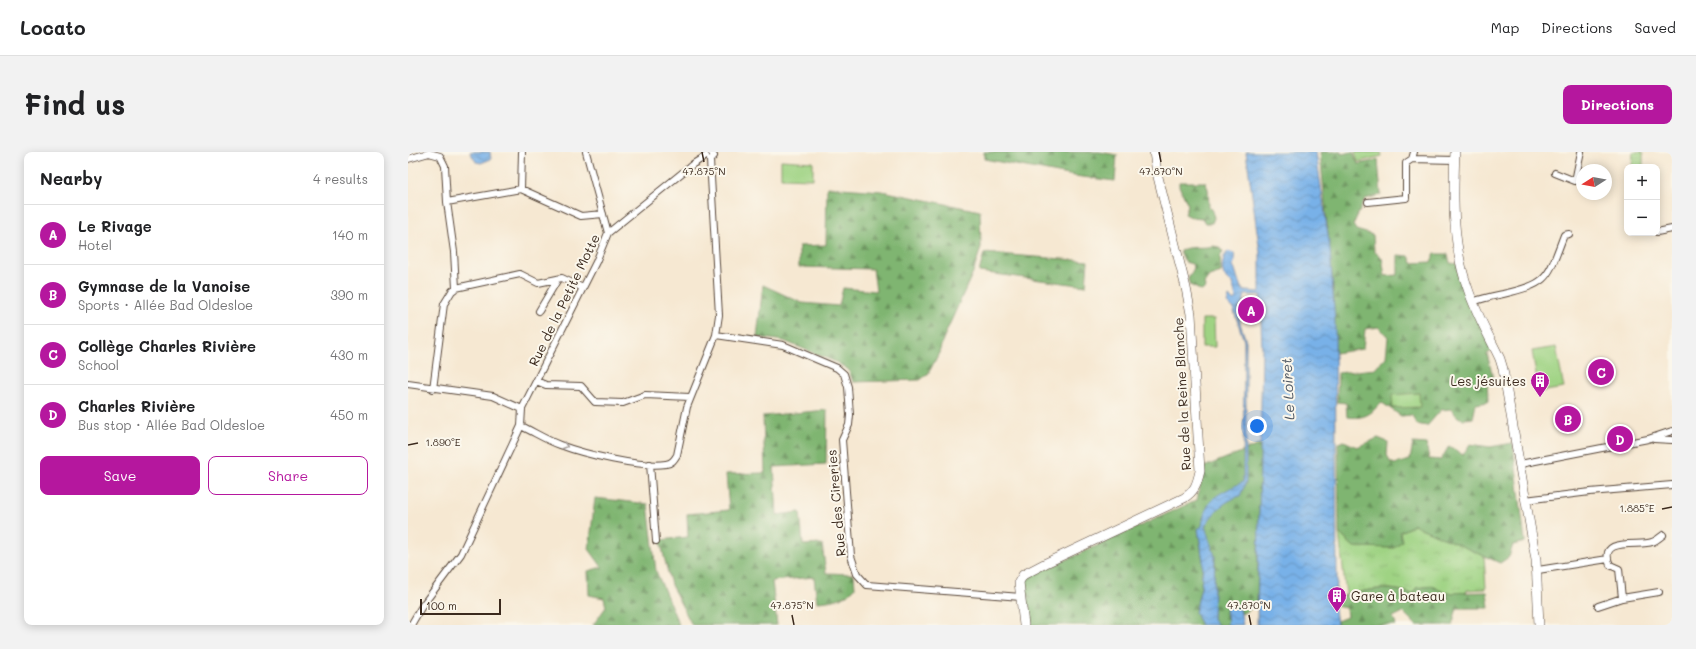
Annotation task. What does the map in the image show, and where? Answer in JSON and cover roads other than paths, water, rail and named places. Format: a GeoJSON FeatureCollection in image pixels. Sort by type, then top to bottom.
{"type":"FeatureCollection","features":[{"type":"Feature","properties":{"kind":"street"},"geometry":{"type":"LineString","coordinates":[[521,189],[522,152]]}},
{"type":"Feature","properties":{"kind":"street","name":"Rue de la Petite Motte"},"geometry":{"type":"LineString","coordinates":[[522,409],[583,288],[608,233],[586,152]]}},
{"type":"Feature","properties":{"kind":"street","name":"Rue de la Reine Blanche"},"geometry":{"type":"LineString","coordinates":[[1024,625],[1019,582],[1023,575],[1184,498],[1197,486],[1200,471],[1191,314],[1186,288],[1157,173],[1154,152]]}},
{"type":"Feature","properties":{"kind":"street"},"geometry":{"type":"LineString","coordinates":[[1412,159],[1414,152]]}},
{"type":"Feature","properties":{"kind":"street"},"geometry":{"type":"LineString","coordinates":[[1580,164],[1582,152]]}},
{"type":"Feature","properties":{"kind":"street"},"geometry":{"type":"LineString","coordinates":[[412,156],[429,153],[440,156],[445,166],[447,202],[454,252],[456,288]]}},
{"type":"Feature","properties":{"kind":"street"},"geometry":{"type":"LineString","coordinates":[[521,426],[560,445],[604,458],[650,464],[667,464],[674,461],[677,455],[690,397],[716,335],[719,291],[709,155],[693,164],[608,233]]}},
{"type":"Feature","properties":{"kind":"street"},"geometry":{"type":"LineString","coordinates":[[1368,202],[1406,198],[1406,163],[1412,159],[1455,156],[1455,209],[1460,259],[1474,302],[1505,358],[1537,546],[1536,560],[1538,570],[1539,625]]}},
{"type":"Feature","properties":{"kind":"street"},"geometry":{"type":"LineString","coordinates":[[1555,173],[1576,181]]}},
{"type":"Feature","properties":{"kind":"street"},"geometry":{"type":"LineString","coordinates":[[447,202],[521,189],[581,216],[603,214]]}},
{"type":"Feature","properties":{"kind":"street"},"geometry":{"type":"LineString","coordinates":[[1660,231],[1672,229]]}},
{"type":"Feature","properties":{"kind":"street"},"geometry":{"type":"LineString","coordinates":[[1474,302],[1525,289],[1541,282],[1552,265],[1564,235],[1569,234]]}},
{"type":"Feature","properties":{"kind":"street"},"geometry":{"type":"LineString","coordinates":[[433,389],[444,304],[452,291],[456,288],[520,274],[538,283],[566,279],[583,288]]}},
{"type":"Feature","properties":{"kind":"street"},"geometry":{"type":"LineString","coordinates":[[539,311],[558,279]]}},
{"type":"Feature","properties":{"kind":"street","name":"Rue des Cireries"},"geometry":{"type":"LineString","coordinates":[[716,335],[782,345],[837,368],[844,374],[848,387],[850,415],[849,425],[842,440],[851,556],[857,574],[867,585],[1021,596]]}},
{"type":"Feature","properties":{"kind":"street"},"geometry":{"type":"LineString","coordinates":[[536,382],[546,385],[580,386],[595,402],[623,403],[645,395],[690,397]]}},
{"type":"Feature","properties":{"kind":"street"},"geometry":{"type":"LineString","coordinates":[[408,384],[433,389],[493,396],[522,409],[521,426],[461,554],[422,606],[411,625]]}},
{"type":"Feature","properties":{"kind":"street"},"geometry":{"type":"LineString","coordinates":[[1522,463],[1648,440],[1672,431]]}},
{"type":"Feature","properties":{"kind":"street"},"geometry":{"type":"LineString","coordinates":[[1648,440],[1672,440]]}},
{"type":"Feature","properties":{"kind":"street"},"geometry":{"type":"LineString","coordinates":[[650,464],[656,541]]}},
{"type":"Feature","properties":{"kind":"street"},"geometry":{"type":"LineString","coordinates":[[1528,500],[1590,492],[1672,485]]}},
{"type":"Feature","properties":{"kind":"street"},"geometry":{"type":"LineString","coordinates":[[1622,598],[1619,569],[1610,565],[1608,559],[1610,551],[1617,544],[1653,542],[1663,535]]}},
{"type":"Feature","properties":{"kind":"street"},"geometry":{"type":"LineString","coordinates":[[1538,570],[1608,559]]}},
{"type":"Feature","properties":{"kind":"street"},"geometry":{"type":"LineString","coordinates":[[1598,606],[1622,598],[1659,592]]}},
{"type":"Feature","properties":{"kind":"water"},"geometry":{"type":"Polygon","coordinates":[[[470,152],[490,152],[491,159],[481,163],[476,162],[470,152]]]}},
{"type":"Feature","properties":{"kind":"water","name":"Le Loiret"},"geometry":{"type":"Polygon","coordinates":[[[1246,152],[1316,152],[1330,248],[1335,322],[1337,582],[1335,609],[1337,625],[1257,625],[1262,348],[1260,295],[1245,295],[1243,303],[1239,309],[1240,323],[1246,341],[1246,482],[1240,496],[1229,501],[1220,508],[1205,526],[1215,556],[1213,619],[1218,625],[1201,625],[1195,613],[1201,587],[1203,561],[1198,529],[1202,526],[1204,516],[1210,502],[1221,493],[1243,482],[1244,341],[1233,308],[1227,303],[1229,297],[1234,301],[1236,298],[1232,283],[1224,276],[1222,267],[1224,257],[1228,251],[1234,253],[1235,259],[1233,266],[1244,291],[1260,292],[1260,253],[1246,152]]]}},
{"type":"Feature","properties":{"kind":"water"},"geometry":{"type":"Polygon","coordinates":[[[1227,606],[1240,609],[1243,625],[1227,625],[1227,606]]]}},
{"type":"Feature","properties":{"kind":"place","name":"Le Rivage"},"geometry":{"type":"Point","coordinates":[1251,310]}},
{"type":"Feature","properties":{"kind":"place","name":"Collège Charles Rivière"},"geometry":{"type":"Point","coordinates":[1601,372]}},
{"type":"Feature","properties":{"kind":"place","name":"Les jésuites"},"geometry":{"type":"Point","coordinates":[1540,398]}},
{"type":"Feature","properties":{"kind":"place","name":"Gymnase de la Vanoise"},"geometry":{"type":"Point","coordinates":[1568,419]}},
{"type":"Feature","properties":{"kind":"place","name":"Charles Rivière"},"geometry":{"type":"Point","coordinates":[1620,439]}},
{"type":"Feature","properties":{"kind":"place","name":"Gare à bateau"},"geometry":{"type":"Point","coordinates":[1337,613]}}]}
